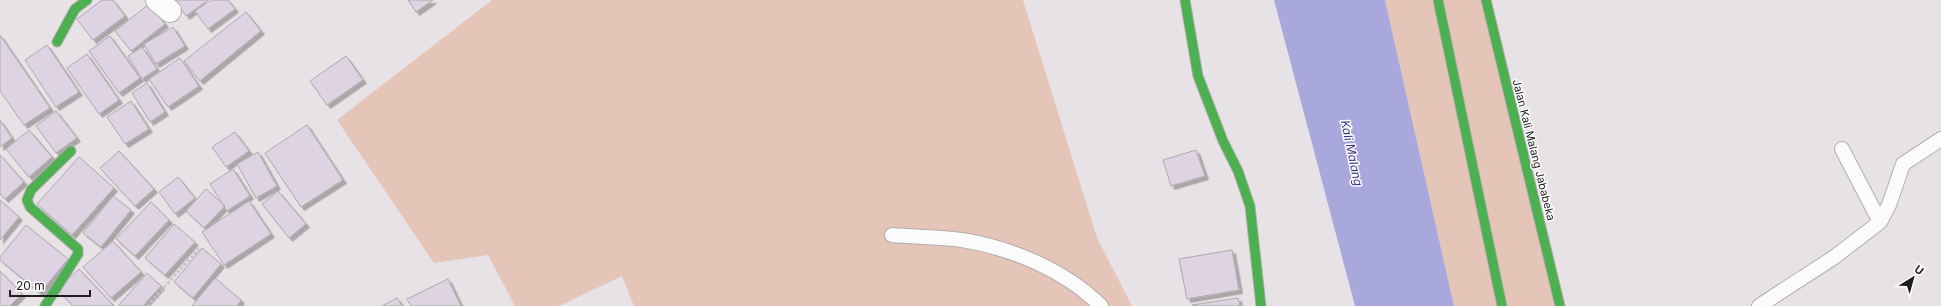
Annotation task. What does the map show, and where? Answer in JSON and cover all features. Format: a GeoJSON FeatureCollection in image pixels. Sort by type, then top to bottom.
{"type":"FeatureCollection","features":[{"type":"Feature","properties":{"kind":"main road"},"geometry":{"type":"LineString","coordinates":[[57,42],[75,9],[88,0]]}},
{"type":"Feature","properties":{"kind":"main road"},"geometry":{"type":"LineString","coordinates":[[1185,0],[1192,49],[1198,76],[1223,141],[1238,171],[1250,206],[1261,306]]}},
{"type":"Feature","properties":{"kind":"main road"},"geometry":{"type":"LineString","coordinates":[[1438,0],[1502,306]]}},
{"type":"Feature","properties":{"kind":"main road","name":"Jalan Kali Malang Jababeka"},"geometry":{"type":"LineString","coordinates":[[1486,0],[1560,306]]}},
{"type":"Feature","properties":{"kind":"main road"},"geometry":{"type":"LineString","coordinates":[[45,306],[78,254],[78,250],[30,207],[26,200],[32,190],[71,151]]}},
{"type":"Feature","properties":{"kind":"lane"},"geometry":{"type":"LineString","coordinates":[[1759,306],[1833,258],[1880,222],[1889,205],[1903,164],[1941,139]]}},
{"type":"Feature","properties":{"kind":"lane"},"geometry":{"type":"LineString","coordinates":[[1842,149],[1880,222]]}},
{"type":"Feature","properties":{"kind":"lane"},"geometry":{"type":"LineString","coordinates":[[892,235],[963,240],[1022,257],[1058,275],[1101,306]]}},
{"type":"Feature","properties":{"kind":"path"},"geometry":{"type":"LineString","coordinates":[[147,306],[199,249]]}},
{"type":"Feature","properties":{"kind":"shaded area"},"geometry":{"type":"Polygon","coordinates":[[[492,0],[1023,0],[1097,238],[1132,306],[634,306],[622,276],[559,306],[515,306],[488,255],[434,263],[337,120],[492,0]]]}},
{"type":"Feature","properties":{"kind":"shaded area"},"geometry":{"type":"Polygon","coordinates":[[[1385,0],[1486,0],[1560,306],[1454,306],[1385,0]]]}},
{"type":"Feature","properties":{"kind":"water","name":"Kali Malang"},"geometry":{"type":"Polygon","coordinates":[[[1274,0],[1385,0],[1454,306],[1355,306],[1274,0]]]}},
{"type":"Feature","properties":{"kind":"building"},"geometry":{"type":"Polygon","coordinates":[[[102,0],[113,0],[125,16],[93,40],[77,19],[102,0]]]}},
{"type":"Feature","properties":{"kind":"building"},"geometry":{"type":"Polygon","coordinates":[[[175,0],[208,0],[186,16],[175,0]]]}},
{"type":"Feature","properties":{"kind":"building"},"geometry":{"type":"Polygon","coordinates":[[[211,0],[228,0],[235,9],[208,29],[195,11],[211,0]]]}},
{"type":"Feature","properties":{"kind":"building"},"geometry":{"type":"Polygon","coordinates":[[[408,0],[433,0],[416,12],[408,0]]]}},
{"type":"Feature","properties":{"kind":"building"},"geometry":{"type":"Polygon","coordinates":[[[149,4],[165,24],[131,51],[115,31],[149,4]]]}},
{"type":"Feature","properties":{"kind":"building"},"geometry":{"type":"Polygon","coordinates":[[[246,12],[261,31],[200,81],[184,61],[246,12]]]}},
{"type":"Feature","properties":{"kind":"building"},"geometry":{"type":"Polygon","coordinates":[[[173,27],[185,46],[156,64],[144,44],[173,27]]]}},
{"type":"Feature","properties":{"kind":"building"},"geometry":{"type":"Polygon","coordinates":[[[0,35],[50,108],[24,125],[0,91],[0,35]]]}},
{"type":"Feature","properties":{"kind":"building"},"geometry":{"type":"Polygon","coordinates":[[[110,36],[140,78],[119,93],[89,51],[110,36]]]}},
{"type":"Feature","properties":{"kind":"building"},"geometry":{"type":"Polygon","coordinates":[[[47,45],[79,92],[56,107],[25,60],[47,45]]]}},
{"type":"Feature","properties":{"kind":"building"},"geometry":{"type":"Polygon","coordinates":[[[142,47],[157,69],[142,79],[128,56],[142,47]]]}},
{"type":"Feature","properties":{"kind":"building"},"geometry":{"type":"Polygon","coordinates":[[[87,54],[119,100],[99,114],[67,68],[87,54]]]}},
{"type":"Feature","properties":{"kind":"building"},"geometry":{"type":"Polygon","coordinates":[[[346,56],[363,80],[327,105],[310,81],[346,56]]]}},
{"type":"Feature","properties":{"kind":"building"},"geometry":{"type":"Polygon","coordinates":[[[180,58],[199,86],[168,107],[149,79],[180,58]]]}},
{"type":"Feature","properties":{"kind":"building"},"geometry":{"type":"Polygon","coordinates":[[[147,83],[165,112],[150,122],[132,93],[147,83]]]}},
{"type":"Feature","properties":{"kind":"building"},"geometry":{"type":"Polygon","coordinates":[[[131,101],[149,129],[125,144],[107,117],[131,101]]]}},
{"type":"Feature","properties":{"kind":"building"},"geometry":{"type":"Polygon","coordinates":[[[56,111],[77,138],[56,153],[36,126],[56,111]]]}},
{"type":"Feature","properties":{"kind":"building"},"geometry":{"type":"Polygon","coordinates":[[[0,120],[12,138],[0,147],[0,120]]]}},
{"type":"Feature","properties":{"kind":"building"},"geometry":{"type":"Polygon","coordinates":[[[307,125],[343,180],[301,207],[265,153],[307,125]]]}},
{"type":"Feature","properties":{"kind":"building"},"geometry":{"type":"Polygon","coordinates":[[[29,130],[52,157],[29,177],[6,149],[29,130]]]}},
{"type":"Feature","properties":{"kind":"building"},"geometry":{"type":"Polygon","coordinates":[[[235,132],[249,151],[226,167],[212,147],[235,132]]]}},
{"type":"Feature","properties":{"kind":"building"},"geometry":{"type":"Polygon","coordinates":[[[1196,150],[1205,176],[1171,186],[1163,160],[1196,150]]]}},
{"type":"Feature","properties":{"kind":"building"},"geometry":{"type":"Polygon","coordinates":[[[119,151],[154,189],[135,206],[100,168],[119,151]]]}},
{"type":"Feature","properties":{"kind":"building"},"geometry":{"type":"Polygon","coordinates":[[[258,152],[277,186],[256,198],[237,164],[258,152]]]}},
{"type":"Feature","properties":{"kind":"building"},"geometry":{"type":"Polygon","coordinates":[[[0,155],[24,182],[5,199],[0,194],[0,155]]]}},
{"type":"Feature","properties":{"kind":"building"},"geometry":{"type":"Polygon","coordinates":[[[79,157],[114,188],[72,235],[37,204],[79,157]]]}},
{"type":"Feature","properties":{"kind":"building"},"geometry":{"type":"Polygon","coordinates":[[[233,169],[250,196],[227,211],[210,184],[233,169]]]}},
{"type":"Feature","properties":{"kind":"building"},"geometry":{"type":"Polygon","coordinates":[[[178,177],[195,198],[175,214],[159,192],[178,177]]]}},
{"type":"Feature","properties":{"kind":"building"},"geometry":{"type":"Polygon","coordinates":[[[206,189],[225,206],[204,228],[186,211],[206,189]]]}},
{"type":"Feature","properties":{"kind":"building"},"geometry":{"type":"Polygon","coordinates":[[[278,191],[306,224],[289,238],[262,204],[278,191]]]}},
{"type":"Feature","properties":{"kind":"building"},"geometry":{"type":"Polygon","coordinates":[[[113,196],[131,210],[101,247],[83,233],[113,196]]]}},
{"type":"Feature","properties":{"kind":"building"},"geometry":{"type":"Polygon","coordinates":[[[0,200],[19,217],[0,240],[0,200]]]}},
{"type":"Feature","properties":{"kind":"building"},"geometry":{"type":"Polygon","coordinates":[[[249,201],[271,234],[224,265],[202,232],[249,201]]]}},
{"type":"Feature","properties":{"kind":"building"},"geometry":{"type":"Polygon","coordinates":[[[151,202],[169,220],[135,256],[116,239],[151,202]]]}},
{"type":"Feature","properties":{"kind":"building"},"geometry":{"type":"Polygon","coordinates":[[[174,224],[195,242],[165,275],[145,258],[174,224]]]}},
{"type":"Feature","properties":{"kind":"building"},"geometry":{"type":"Polygon","coordinates":[[[26,225],[68,259],[40,293],[0,260],[0,257],[26,225]]]}},
{"type":"Feature","properties":{"kind":"building"},"geometry":{"type":"Polygon","coordinates":[[[113,241],[141,272],[111,298],[83,267],[113,241]]]}},
{"type":"Feature","properties":{"kind":"building"},"geometry":{"type":"Polygon","coordinates":[[[202,248],[221,264],[193,298],[174,282],[202,248]]]}},
{"type":"Feature","properties":{"kind":"building"},"geometry":{"type":"Polygon","coordinates":[[[1232,250],[1239,290],[1187,299],[1179,259],[1232,250]]]}},
{"type":"Feature","properties":{"kind":"building"},"geometry":{"type":"Polygon","coordinates":[[[79,269],[113,305],[112,306],[73,306],[57,289],[79,269]]]}},
{"type":"Feature","properties":{"kind":"building"},"geometry":{"type":"Polygon","coordinates":[[[0,271],[22,294],[10,306],[0,306],[0,271]]]}},
{"type":"Feature","properties":{"kind":"building"},"geometry":{"type":"Polygon","coordinates":[[[147,273],[161,286],[143,306],[118,306],[147,273]]]}},
{"type":"Feature","properties":{"kind":"building"},"geometry":{"type":"Polygon","coordinates":[[[215,278],[241,300],[237,306],[192,306],[215,278]]]}},
{"type":"Feature","properties":{"kind":"building"},"geometry":{"type":"Polygon","coordinates":[[[448,279],[461,306],[411,306],[407,299],[448,279]]]}},
{"type":"Feature","properties":{"kind":"building"},"geometry":{"type":"Polygon","coordinates":[[[397,298],[402,306],[382,306],[397,298]]]}},
{"type":"Feature","properties":{"kind":"building"},"geometry":{"type":"Polygon","coordinates":[[[1238,298],[1240,306],[1192,306],[1192,305],[1238,298]]]}},
{"type":"Feature","properties":{"kind":"traffic: fast"},"geometry":{"type":"LineString","coordinates":[[57,42],[75,9],[87,0]]}},
{"type":"Feature","properties":{"kind":"traffic: fast"},"geometry":{"type":"LineString","coordinates":[[1185,0],[1198,76],[1223,141],[1238,171],[1250,206],[1261,306]]}},
{"type":"Feature","properties":{"kind":"traffic: fast"},"geometry":{"type":"LineString","coordinates":[[1438,0],[1502,306]]}},
{"type":"Feature","properties":{"kind":"traffic: fast"},"geometry":{"type":"LineString","coordinates":[[1486,0],[1560,306]]}},
{"type":"Feature","properties":{"kind":"traffic: fast"},"geometry":{"type":"LineString","coordinates":[[45,306],[78,254],[78,249],[30,207],[27,200],[31,190],[71,151]]}}]}
